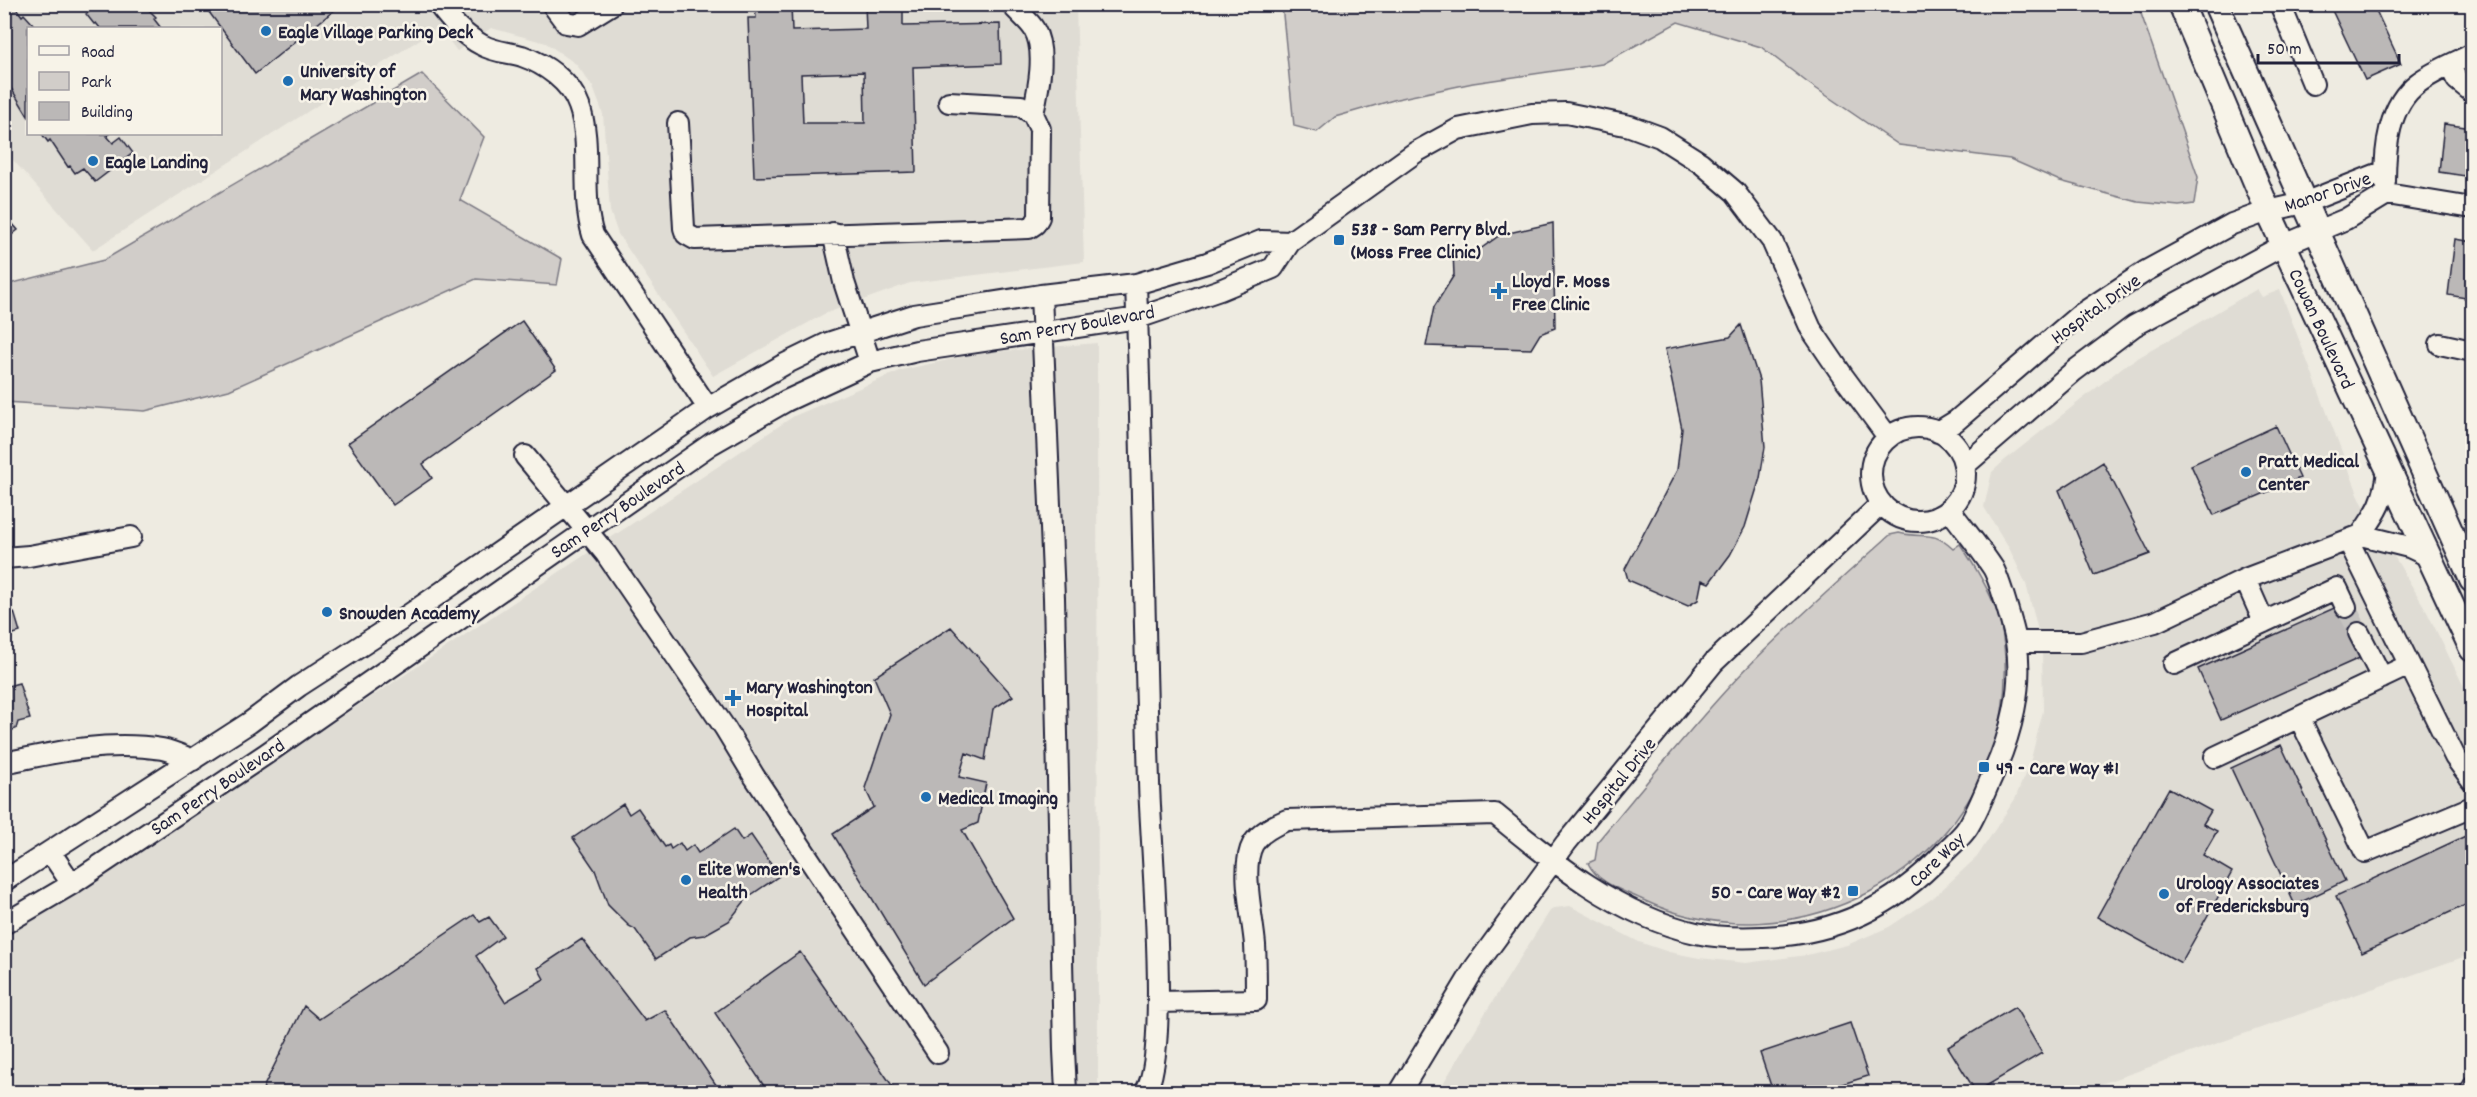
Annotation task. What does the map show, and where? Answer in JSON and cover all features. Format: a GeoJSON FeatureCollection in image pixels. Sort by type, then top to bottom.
{"type":"FeatureCollection","features":[{"type":"Feature","properties":{"kind":"main road","name":"Cowan Boulevard"},"geometry":{"type":"LineString","coordinates":[[2181,4],[2268,211],[2472,649]]}},
{"type":"Feature","properties":{"kind":"main road","name":"Cowan Boulevard"},"geometry":{"type":"LineString","coordinates":[[2216,4],[2472,580]]}},
{"type":"Feature","properties":{"kind":"street"},"geometry":{"type":"LineString","coordinates":[[552,4],[566,23],[578,25],[612,4]]}},
{"type":"Feature","properties":{"kind":"street"},"geometry":{"type":"LineString","coordinates":[[2280,4],[2313,84]]}},
{"type":"Feature","properties":{"kind":"street"},"geometry":{"type":"LineString","coordinates":[[444,7],[456,27],[483,46],[536,62],[549,69],[567,86],[579,105],[584,128],[588,219],[593,235],[708,408]]}},
{"type":"Feature","properties":{"kind":"street"},"geometry":{"type":"LineString","coordinates":[[1014,7],[1034,30],[1040,55],[1039,86],[1033,114]]}},
{"type":"Feature","properties":{"kind":"street","name":"Manor Drive"},"geometry":{"type":"LineString","coordinates":[[2284,245],[2346,219],[2387,194],[2385,171],[2389,133],[2406,95],[2418,83],[2472,54]]}},
{"type":"Feature","properties":{"kind":"street"},"geometry":{"type":"LineString","coordinates":[[2450,66],[2457,80],[2472,92]]}},
{"type":"Feature","properties":{"kind":"street"},"geometry":{"type":"LineString","coordinates":[[678,123],[684,228],[686,234],[695,239],[1029,228],[1035,224],[1039,217],[1040,129],[1033,114],[1021,106],[949,102]]}},
{"type":"Feature","properties":{"kind":"street","name":"Sam Perry Boulevard"},"geometry":{"type":"LineString","coordinates":[[4,924],[72,884],[321,717],[711,444],[786,401],[870,362],[917,351],[1138,318],[1220,290],[1273,268],[1290,242],[1416,152],[1458,129],[1519,116],[1579,114],[1630,126],[1671,143],[1710,169],[1736,192],[1772,241],[1812,329],[1888,437]]}},
{"type":"Feature","properties":{"kind":"street","name":"Manor Drive"},"geometry":{"type":"LineString","coordinates":[[2268,211],[2304,203],[2385,171]]}},
{"type":"Feature","properties":{"kind":"street"},"geometry":{"type":"LineString","coordinates":[[2387,194],[2472,207]]}},
{"type":"Feature","properties":{"kind":"street","name":"Hospital Drive"},"geometry":{"type":"LineString","coordinates":[[1938,432],[1956,421],[2078,316],[2106,295],[2232,224],[2268,211]]}},
{"type":"Feature","properties":{"kind":"street"},"geometry":{"type":"LineString","coordinates":[[833,233],[844,282],[859,334],[870,362]]}},
{"type":"Feature","properties":{"kind":"street","name":"Sam Perry Boulevard"},"geometry":{"type":"LineString","coordinates":[[4,882],[249,723],[299,686],[568,507],[708,408],[801,356],[828,343],[914,315],[1136,284],[1208,263],[1261,241],[1290,242]]}},
{"type":"Feature","properties":{"kind":"street","name":"Hospital Drive"},"geometry":{"type":"LineString","coordinates":[[1964,466],[2074,371],[2134,326],[2284,245]]}},
{"type":"Feature","properties":{"kind":"street"},"geometry":{"type":"LineString","coordinates":[[1136,284],[1149,784],[1158,1002],[1153,1073],[1144,1092]]}},
{"type":"Feature","properties":{"kind":"street"},"geometry":{"type":"LineString","coordinates":[[1041,296],[1055,609],[1066,1092]]}},
{"type":"Feature","properties":{"kind":"street"},"geometry":{"type":"LineString","coordinates":[[2440,344],[2472,351]]}},
{"type":"Feature","properties":{"kind":"street"},"geometry":{"type":"LineString","coordinates":[[1917,427],[1938,432],[1956,446],[1964,466],[1964,486],[1959,499],[1950,510],[1937,518],[1922,522],[1907,520],[1893,514],[1881,504],[1874,491],[1870,476],[1875,455],[1888,437],[1902,430],[1917,427]]}},
{"type":"Feature","properties":{"kind":"street"},"geometry":{"type":"LineString","coordinates":[[525,456],[606,554],[706,699],[893,988],[938,1053]]}},
{"type":"Feature","properties":{"kind":"street"},"geometry":{"type":"LineString","coordinates":[[2016,642],[2081,642],[2154,622],[2245,579],[2355,538],[2379,510],[2386,492],[2388,470]]}},
{"type":"Feature","properties":{"kind":"street","name":"Hospital Drive"},"geometry":{"type":"LineString","coordinates":[[1400,1092],[1476,966],[1551,861],[1714,662],[1881,504]]}},
{"type":"Feature","properties":{"kind":"street","name":"Care Way"},"geometry":{"type":"LineString","coordinates":[[1158,1002],[1256,1000],[1255,947],[1247,882],[1248,859],[1253,844],[1262,834],[1287,820],[1495,814],[1551,861],[1638,914],[1697,934],[1737,938],[1795,935],[1827,928],[1862,914],[1914,883],[1967,828],[2004,750],[2017,698],[2016,642],[1994,570],[1950,510]]}},
{"type":"Feature","properties":{"kind":"street"},"geometry":{"type":"LineString","coordinates":[[4,558],[29,556],[131,537]]}},
{"type":"Feature","properties":{"kind":"street"},"geometry":{"type":"LineString","coordinates":[[2355,538],[2409,547],[2428,556]]}},
{"type":"Feature","properties":{"kind":"street"},"geometry":{"type":"LineString","coordinates":[[2355,538],[2409,665],[2455,757],[2472,780]]}},
{"type":"Feature","properties":{"kind":"street"},"geometry":{"type":"LineString","coordinates":[[2245,579],[2264,622]]}},
{"type":"Feature","properties":{"kind":"street"},"geometry":{"type":"LineString","coordinates":[[2174,664],[2337,588],[2346,607]]}},
{"type":"Feature","properties":{"kind":"street"},"geometry":{"type":"LineString","coordinates":[[2359,633],[2382,678]]}},
{"type":"Feature","properties":{"kind":"street"},"geometry":{"type":"LineString","coordinates":[[2216,757],[2409,665]]}},
{"type":"Feature","properties":{"kind":"street"},"geometry":{"type":"LineString","coordinates":[[2299,717],[2365,852],[2472,807]]}},
{"type":"Feature","properties":{"kind":"street"},"geometry":{"type":"LineString","coordinates":[[4,763],[81,747],[127,746],[163,750],[193,760]]}},
{"type":"Feature","properties":{"kind":"street"},"geometry":{"type":"LineString","coordinates":[[51,853],[72,884]]}},
{"type":"Feature","properties":{"kind":"shaded area"},"geometry":{"type":"Polygon","coordinates":[[[4,5],[1076,5],[1084,262],[910,283],[824,314],[713,376],[618,234],[610,211],[603,114],[593,87],[576,64],[546,43],[491,28],[457,51],[439,27],[93,250],[5,151],[4,5]]]}},
{"type":"Feature","properties":{"kind":"shaded area"},"geometry":{"type":"Polygon","coordinates":[[[2257,289],[2262,297],[2280,290],[2360,499],[2425,608],[2472,703],[2472,954],[2078,1092],[1438,1092],[1550,911],[1555,908],[1570,906],[1639,942],[1669,952],[1746,963],[1807,955],[1847,945],[1889,927],[1933,898],[1977,857],[2015,799],[2031,759],[2043,711],[2042,646],[2026,584],[2010,550],[1984,507],[1992,472],[2124,366],[2257,289]]]}},
{"type":"Feature","properties":{"kind":"shaded area","name":"Mary Washington Hospital"},"geometry":{"type":"Polygon","coordinates":[[[1097,343],[1098,1092],[5,1092],[5,936],[99,878],[794,416],[902,370],[980,353],[1097,343]]]}},
{"type":"Feature","properties":{"kind":"green space"},"geometry":{"type":"Polygon","coordinates":[[[1282,5],[2138,5],[2198,177],[2194,204],[2179,206],[2138,202],[2060,181],[2010,159],[1899,145],[1808,83],[1761,47],[1678,22],[1602,64],[1473,83],[1397,99],[1335,117],[1317,132],[1294,126],[1282,5]]]}},
{"type":"Feature","properties":{"kind":"green space"},"geometry":{"type":"Polygon","coordinates":[[[422,74],[484,137],[460,200],[562,259],[557,285],[476,279],[229,390],[145,411],[5,402],[5,285],[104,260],[422,74]]]}},
{"type":"Feature","properties":{"kind":"green space"},"geometry":{"type":"Polygon","coordinates":[[[1899,533],[1933,537],[1953,549],[1960,544],[1985,585],[1997,612],[2003,636],[2005,687],[2002,711],[1985,769],[1956,819],[1916,860],[1869,892],[1815,914],[1758,923],[1700,919],[1643,900],[1612,886],[1598,876],[1588,863],[1595,860],[1598,841],[1669,755],[1743,672],[1797,619],[1890,535],[1899,533]]]}},
{"type":"Feature","properties":{"kind":"building"},"geometry":{"type":"Polygon","coordinates":[[[4,4],[13,4],[22,16],[24,14],[33,24],[27,27],[27,114],[11,88],[8,90],[4,85],[4,4]]]}},
{"type":"Feature","properties":{"kind":"building"},"geometry":{"type":"Polygon","coordinates":[[[81,4],[143,4],[156,17],[154,19],[160,27],[99,27],[86,14],[89,12],[81,4]]]}},
{"type":"Feature","properties":{"kind":"building","name":"Eagle Village Parking Deck"},"geometry":{"type":"Polygon","coordinates":[[[203,4],[342,4],[255,74],[203,4]]]}},
{"type":"Feature","properties":{"kind":"building"},"geometry":{"type":"Polygon","coordinates":[[[755,4],[791,4],[792,31],[866,29],[865,4],[903,4],[903,26],[1000,24],[1001,64],[913,67],[916,172],[754,177],[748,18],[756,18],[755,4]],[[864,72],[801,74],[803,123],[865,123],[864,72]]]}},
{"type":"Feature","properties":{"kind":"building"},"geometry":{"type":"Polygon","coordinates":[[[2329,4],[2373,4],[2401,64],[2365,80],[2329,4]]]}},
{"type":"Feature","properties":{"kind":"building"},"geometry":{"type":"Polygon","coordinates":[[[2444,124],[2472,128],[2472,177],[2439,172],[2444,124]]]}},
{"type":"Feature","properties":{"kind":"building","name":"Eagle Landing"},"geometry":{"type":"Polygon","coordinates":[[[43,135],[108,135],[113,143],[121,137],[133,153],[95,182],[83,168],[75,173],[70,166],[68,167],[50,140],[48,142],[43,135]]]}},
{"type":"Feature","properties":{"kind":"building"},"geometry":{"type":"Polygon","coordinates":[[[4,214],[18,230],[4,241],[4,214]]]}},
{"type":"Feature","properties":{"kind":"building","name":"Lloyd F. Moss Free Clinic"},"geometry":{"type":"Polygon","coordinates":[[[1553,223],[1555,328],[1540,334],[1531,349],[1426,346],[1434,307],[1454,275],[1453,252],[1476,252],[1500,235],[1553,223]]]}},
{"type":"Feature","properties":{"kind":"building"},"geometry":{"type":"Polygon","coordinates":[[[2455,239],[2472,242],[2472,299],[2448,295],[2455,239]]]}},
{"type":"Feature","properties":{"kind":"building"},"geometry":{"type":"Polygon","coordinates":[[[522,321],[556,370],[423,464],[432,478],[393,505],[348,443],[522,321]]]}},
{"type":"Feature","properties":{"kind":"building"},"geometry":{"type":"Polygon","coordinates":[[[1741,325],[1759,380],[1765,447],[1760,478],[1745,527],[1730,555],[1709,583],[1702,580],[1698,600],[1688,606],[1628,580],[1625,569],[1677,470],[1682,429],[1665,349],[1730,337],[1741,325]]]}},
{"type":"Feature","properties":{"kind":"building","name":"Pratt Medical Center"},"geometry":{"type":"Polygon","coordinates":[[[2276,426],[2300,478],[2214,515],[2191,465],[2276,426]]]}},
{"type":"Feature","properties":{"kind":"building"},"geometry":{"type":"Polygon","coordinates":[[[2103,462],[2150,554],[2094,575],[2059,490],[2103,462]]]}},
{"type":"Feature","properties":{"kind":"building"},"geometry":{"type":"Polygon","coordinates":[[[2341,605],[2364,656],[2221,720],[2198,669],[2341,605]]]}},
{"type":"Feature","properties":{"kind":"building"},"geometry":{"type":"Polygon","coordinates":[[[14,612],[20,632],[4,637],[4,616],[14,612]]]}},
{"type":"Feature","properties":{"kind":"building","name":"Medical Imaging"},"geometry":{"type":"Polygon","coordinates":[[[951,627],[1013,696],[993,709],[985,760],[966,753],[959,777],[986,783],[978,823],[962,830],[1013,918],[924,984],[833,834],[874,807],[865,788],[890,714],[874,677],[951,627]]]}},
{"type":"Feature","properties":{"kind":"building"},"geometry":{"type":"Polygon","coordinates":[[[19,683],[30,719],[18,722],[16,729],[9,731],[10,737],[4,739],[4,687],[19,683]]]}},
{"type":"Feature","properties":{"kind":"building"},"geometry":{"type":"Polygon","coordinates":[[[2281,745],[2345,881],[2295,905],[2231,768],[2281,745]]]}},
{"type":"Feature","properties":{"kind":"building","name":"Urology Associates of Fredericksburg"},"geometry":{"type":"Polygon","coordinates":[[[2169,788],[2211,811],[2203,824],[2217,831],[2203,855],[2232,872],[2181,963],[2097,917],[2169,788]]]}},
{"type":"Feature","properties":{"kind":"building","name":"Elite Women's Health"},"geometry":{"type":"Polygon","coordinates":[[[623,804],[629,814],[638,808],[665,847],[669,845],[671,849],[680,843],[685,851],[693,845],[698,853],[734,829],[742,841],[751,835],[779,876],[748,897],[729,921],[704,935],[690,937],[656,959],[635,929],[608,905],[595,870],[573,838],[623,804]]]}},
{"type":"Feature","properties":{"kind":"building"},"geometry":{"type":"Polygon","coordinates":[[[2472,833],[2472,902],[2362,953],[2336,896],[2472,833]]]}},
{"type":"Feature","properties":{"kind":"building"},"geometry":{"type":"Polygon","coordinates":[[[474,915],[480,922],[489,917],[503,936],[476,956],[505,1002],[544,979],[538,968],[582,939],[645,1021],[665,1010],[721,1092],[262,1092],[304,1006],[319,1019],[474,915]]]}},
{"type":"Feature","properties":{"kind":"building"},"geometry":{"type":"Polygon","coordinates":[[[800,952],[897,1092],[768,1092],[715,1013],[800,952]]]}},
{"type":"Feature","properties":{"kind":"building"},"geometry":{"type":"Polygon","coordinates":[[[2015,1007],[2042,1053],[1976,1092],[1948,1047],[2015,1007]]]}},
{"type":"Feature","properties":{"kind":"building"},"geometry":{"type":"Polygon","coordinates":[[[1850,1023],[1868,1076],[1817,1092],[1773,1092],[1760,1053],[1850,1023]]]}},
{"type":"Feature","properties":{"kind":"building"},"geometry":{"type":"Polygon","coordinates":[[[2466,1077],[2472,1081],[2472,1092],[2459,1089],[2466,1077]]]}},
{"type":"Feature","properties":{"kind":"tunnel"},"geometry":{"type":"LineString","coordinates":[[2346,607],[2359,633]]}},
{"type":"Feature","properties":{"kind":"place","name":"Eagle Village Parking Deck"},"geometry":{"type":"Point","coordinates":[266,31]}},
{"type":"Feature","properties":{"kind":"place","name":"University of Mary Washington"},"geometry":{"type":"Point","coordinates":[288,81]}},
{"type":"Feature","properties":{"kind":"place","name":"Eagle Landing"},"geometry":{"type":"Point","coordinates":[93,161]}},
{"type":"Feature","properties":{"kind":"place","name":"538 - Sam Perry Blvd. (Moss Free Clinic)"},"geometry":{"type":"Point","coordinates":[1339,240]}},
{"type":"Feature","properties":{"kind":"place","name":"Lloyd F. Moss Free Clinic"},"geometry":{"type":"Point","coordinates":[1499,291]}},
{"type":"Feature","properties":{"kind":"place","name":"Pratt Medical Center"},"geometry":{"type":"Point","coordinates":[2246,472]}},
{"type":"Feature","properties":{"kind":"place","name":"Snowden Academy"},"geometry":{"type":"Point","coordinates":[327,612]}},
{"type":"Feature","properties":{"kind":"place","name":"Mary Washington Hospital"},"geometry":{"type":"Point","coordinates":[733,698]}},
{"type":"Feature","properties":{"kind":"place","name":"49 - Care Way #1"},"geometry":{"type":"Point","coordinates":[1984,767]}},
{"type":"Feature","properties":{"kind":"place","name":"Medical Imaging"},"geometry":{"type":"Point","coordinates":[926,797]}},
{"type":"Feature","properties":{"kind":"place","name":"Elite Women's Health"},"geometry":{"type":"Point","coordinates":[686,880]}},
{"type":"Feature","properties":{"kind":"place","name":"50 - Care Way #2"},"geometry":{"type":"Point","coordinates":[1853,891]}},
{"type":"Feature","properties":{"kind":"place","name":"Urology Associates of Fredericksburg"},"geometry":{"type":"Point","coordinates":[2164,894]}}]}
